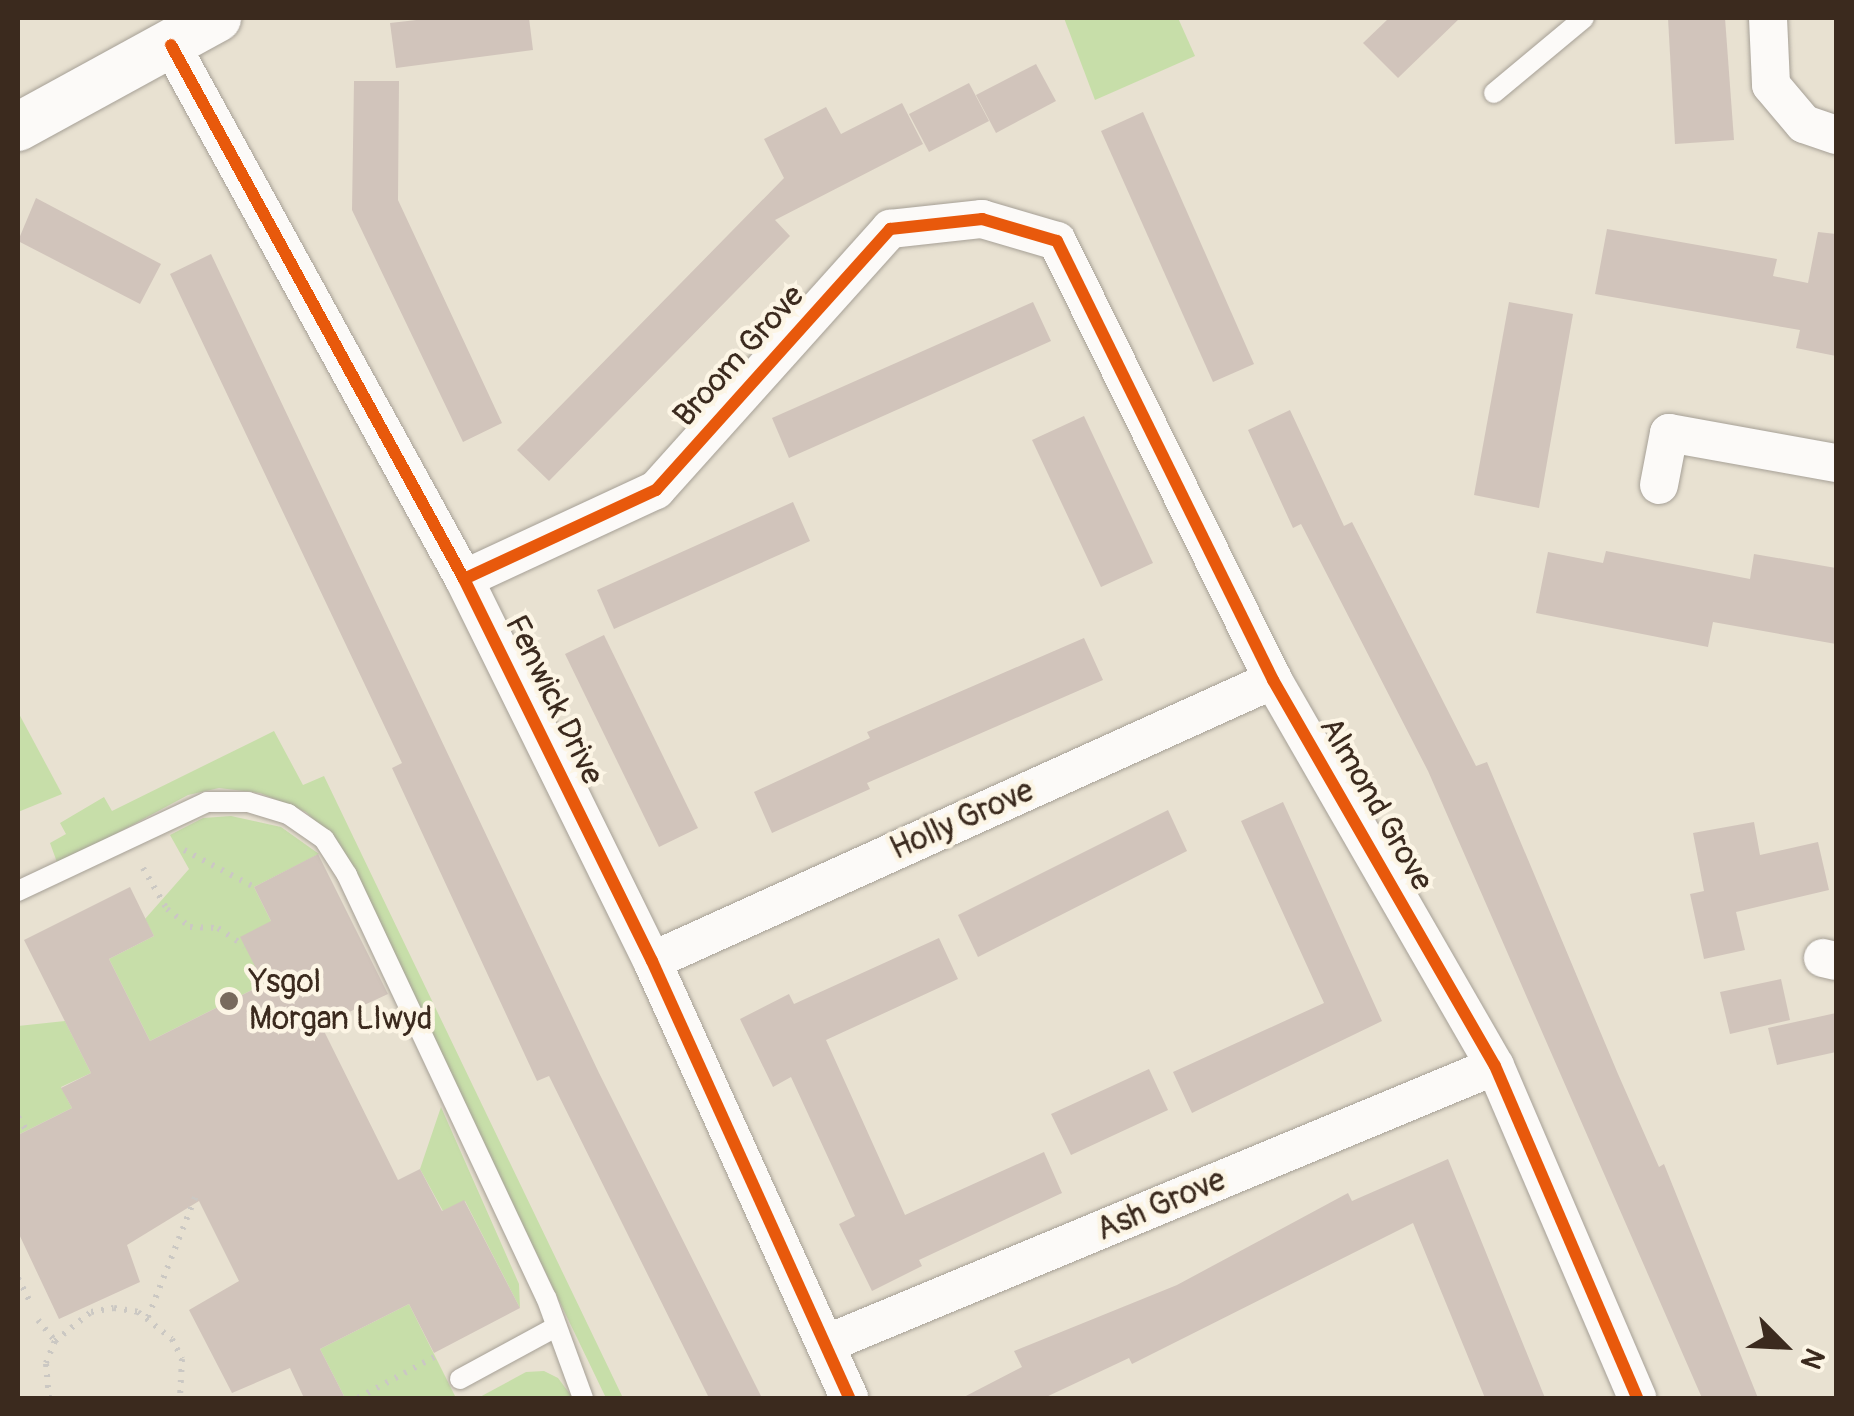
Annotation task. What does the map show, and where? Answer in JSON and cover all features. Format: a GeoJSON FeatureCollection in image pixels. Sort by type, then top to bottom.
{"type":"FeatureCollection","features":[{"type":"Feature","properties":{"kind":"street"},"geometry":{"type":"LineString","coordinates":[[18,126],[217,18]]}},
{"type":"Feature","properties":{"kind":"street"},"geometry":{"type":"LineString","coordinates":[[1768,18],[1771,85],[1804,124],[1836,134]]}},
{"type":"Feature","properties":{"kind":"street","name":"Fenwick Drive"},"geometry":{"type":"LineString","coordinates":[[171,45],[464,579],[652,962],[849,1398]]}},
{"type":"Feature","properties":{"kind":"street","name":"Broom Grove"},"geometry":{"type":"LineString","coordinates":[[464,579],[656,490],[890,229],[982,218],[1057,241]]}},
{"type":"Feature","properties":{"kind":"street","name":"Almond Grove"},"geometry":{"type":"LineString","coordinates":[[1057,241],[1273,680],[1495,1066],[1637,1398]]}},
{"type":"Feature","properties":{"kind":"street"},"geometry":{"type":"LineString","coordinates":[[1659,485],[1669,432],[1836,463]]}},
{"type":"Feature","properties":{"kind":"street","name":"Holly Grove"},"geometry":{"type":"LineString","coordinates":[[652,962],[1273,680]]}},
{"type":"Feature","properties":{"kind":"street","name":"Ash Grove"},"geometry":{"type":"LineString","coordinates":[[826,1344],[1495,1066]]}},
{"type":"Feature","properties":{"kind":"lane"},"geometry":{"type":"LineString","coordinates":[[1494,93],[1584,18]]}},
{"type":"Feature","properties":{"kind":"lane"},"geometry":{"type":"LineString","coordinates":[[18,891],[208,802],[248,802],[288,814],[324,839],[347,875],[546,1297],[554,1328],[583,1398]]}},
{"type":"Feature","properties":{"kind":"lane"},"geometry":{"type":"LineString","coordinates":[[460,1378],[554,1328]]}},
{"type":"Feature","properties":{"kind":"path"},"geometry":{"type":"LineString","coordinates":[[148,831],[254,887]]}},
{"type":"Feature","properties":{"kind":"path"},"geometry":{"type":"LineString","coordinates":[[128,840],[166,909],[190,927],[218,928],[245,946]]}},
{"type":"Feature","properties":{"kind":"path"},"geometry":{"type":"LineString","coordinates":[[18,1117],[27,1131]]}},
{"type":"Feature","properties":{"kind":"path"},"geometry":{"type":"LineString","coordinates":[[148,1317],[196,1195]]}},
{"type":"Feature","properties":{"kind":"path"},"geometry":{"type":"LineString","coordinates":[[18,1278],[30,1304]]}},
{"type":"Feature","properties":{"kind":"path"},"geometry":{"type":"LineString","coordinates":[[49,1398],[46,1363],[55,1342],[91,1312],[114,1308],[148,1317],[172,1339],[182,1360],[180,1398]]}},
{"type":"Feature","properties":{"kind":"path"},"geometry":{"type":"LineString","coordinates":[[38,1320],[55,1342]]}},
{"type":"Feature","properties":{"kind":"green space"},"geometry":{"type":"Polygon","coordinates":[[[1064,18],[1178,18],[1195,56],[1095,100],[1064,18]]]}},
{"type":"Feature","properties":{"kind":"green space"},"geometry":{"type":"Polygon","coordinates":[[[18,712],[62,794],[18,812],[18,712]]]}},
{"type":"Feature","properties":{"kind":"green space"},"geometry":{"type":"Polygon","coordinates":[[[274,731],[303,785],[324,776],[623,1398],[606,1398],[340,846],[306,812],[260,793],[219,788],[188,795],[58,865],[50,843],[66,834],[60,823],[104,797],[112,811],[274,731]]]}},
{"type":"Feature","properties":{"kind":"green space"},"geometry":{"type":"Polygon","coordinates":[[[231,816],[281,827],[319,854],[254,887],[271,921],[264,984],[150,1041],[109,959],[154,936],[145,919],[189,869],[170,835],[203,818],[231,816]]]}},
{"type":"Feature","properties":{"kind":"green space"},"geometry":{"type":"Polygon","coordinates":[[[65,1021],[91,1073],[61,1087],[72,1108],[18,1135],[18,1026],[65,1021]]]}},
{"type":"Feature","properties":{"kind":"green space"},"geometry":{"type":"Polygon","coordinates":[[[441,1107],[519,1284],[520,1308],[465,1201],[443,1211],[420,1169],[441,1107]]]}},
{"type":"Feature","properties":{"kind":"green space"},"geometry":{"type":"Polygon","coordinates":[[[409,1304],[456,1398],[345,1398],[320,1349],[409,1304]]]}},
{"type":"Feature","properties":{"kind":"green space"},"geometry":{"type":"Polygon","coordinates":[[[544,1371],[558,1378],[573,1398],[478,1398],[526,1372],[544,1371]]]}},
{"type":"Feature","properties":{"kind":"building"},"geometry":{"type":"Polygon","coordinates":[[[434,18],[529,18],[533,50],[396,68],[390,23],[434,18]]]}},
{"type":"Feature","properties":{"kind":"building"},"geometry":{"type":"Polygon","coordinates":[[[1389,18],[1460,18],[1398,78],[1363,43],[1389,18]]]}},
{"type":"Feature","properties":{"kind":"building"},"geometry":{"type":"Polygon","coordinates":[[[1668,18],[1725,18],[1734,140],[1675,144],[1668,18]]]}},
{"type":"Feature","properties":{"kind":"building"},"geometry":{"type":"Polygon","coordinates":[[[1036,64],[1056,101],[996,133],[976,95],[1036,64]]]}},
{"type":"Feature","properties":{"kind":"building"},"geometry":{"type":"Polygon","coordinates":[[[354,81],[399,81],[398,200],[502,423],[463,442],[352,210],[354,81]]]}},
{"type":"Feature","properties":{"kind":"building"},"geometry":{"type":"Polygon","coordinates":[[[969,83],[989,121],[929,152],[909,114],[969,83]]]}},
{"type":"Feature","properties":{"kind":"building"},"geometry":{"type":"Polygon","coordinates":[[[902,103],[923,144],[775,220],[790,236],[549,481],[517,450],[784,178],[764,139],[826,107],[841,134],[902,103]]]}},
{"type":"Feature","properties":{"kind":"building"},"geometry":{"type":"Polygon","coordinates":[[[1143,112],[1254,364],[1213,382],[1101,131],[1143,112]]]}},
{"type":"Feature","properties":{"kind":"building"},"geometry":{"type":"Polygon","coordinates":[[[36,198],[161,264],[140,304],[18,241],[36,198]]]}},
{"type":"Feature","properties":{"kind":"building"},"geometry":{"type":"Polygon","coordinates":[[[1607,229],[1777,259],[1773,276],[1808,283],[1818,232],[1836,234],[1836,356],[1796,348],[1800,330],[1595,294],[1607,229]]]}},
{"type":"Feature","properties":{"kind":"building"},"geometry":{"type":"Polygon","coordinates":[[[211,254],[599,1073],[762,1398],[709,1398],[549,1076],[537,1081],[392,768],[402,763],[170,274],[211,254]]]}},
{"type":"Feature","properties":{"kind":"building"},"geometry":{"type":"Polygon","coordinates":[[[1033,302],[1051,341],[789,458],[772,418],[1033,302]]]}},
{"type":"Feature","properties":{"kind":"building"},"geometry":{"type":"Polygon","coordinates":[[[1509,302],[1573,314],[1539,508],[1474,495],[1509,302]]]}},
{"type":"Feature","properties":{"kind":"building"},"geometry":{"type":"Polygon","coordinates":[[[1290,410],[1344,526],[1352,522],[1476,766],[1487,762],[1618,1074],[1659,1167],[1664,1164],[1758,1398],[1702,1398],[1428,771],[1301,524],[1293,528],[1248,430],[1290,410]]]}},
{"type":"Feature","properties":{"kind":"building"},"geometry":{"type":"Polygon","coordinates":[[[1084,416],[1153,563],[1101,587],[1032,440],[1084,416]]]}},
{"type":"Feature","properties":{"kind":"building"},"geometry":{"type":"Polygon","coordinates":[[[793,502],[810,541],[614,629],[597,590],[793,502]]]}},
{"type":"Feature","properties":{"kind":"building"},"geometry":{"type":"Polygon","coordinates":[[[1606,551],[1750,579],[1754,554],[1836,568],[1836,644],[1713,622],[1708,647],[1536,613],[1548,552],[1603,563],[1606,551]]]}},
{"type":"Feature","properties":{"kind":"building"},"geometry":{"type":"Polygon","coordinates":[[[604,635],[698,828],[659,847],[565,654],[604,635]]]}},
{"type":"Feature","properties":{"kind":"building"},"geometry":{"type":"Polygon","coordinates":[[[1084,638],[1103,680],[867,783],[870,789],[772,833],[754,792],[870,738],[867,732],[1084,638]]]}},
{"type":"Feature","properties":{"kind":"building"},"geometry":{"type":"Polygon","coordinates":[[[1283,802],[1382,1021],[1192,1113],[1173,1072],[1324,1003],[1241,821],[1283,802]]]}},
{"type":"Feature","properties":{"kind":"building"},"geometry":{"type":"Polygon","coordinates":[[[1168,810],[1187,851],[978,957],[958,915],[1168,810]]]}},
{"type":"Feature","properties":{"kind":"building"},"geometry":{"type":"Polygon","coordinates":[[[1754,822],[1760,855],[1818,842],[1829,890],[1736,912],[1745,950],[1704,959],[1690,894],[1704,891],[1693,833],[1754,822]]]}},
{"type":"Feature","properties":{"kind":"building","name":"Ysgol Morgan Llwyd"},"geometry":{"type":"Polygon","coordinates":[[[318,854],[388,994],[321,1025],[398,1180],[420,1169],[442,1211],[464,1200],[520,1308],[434,1353],[409,1304],[320,1349],[345,1398],[304,1398],[290,1368],[232,1393],[189,1310],[239,1281],[199,1201],[127,1245],[140,1282],[59,1319],[18,1232],[18,1135],[72,1108],[61,1088],[91,1073],[24,940],[130,887],[154,936],[109,959],[150,1041],[264,984],[240,937],[271,921],[254,887],[318,854]]]}},
{"type":"Feature","properties":{"kind":"building"},"geometry":{"type":"Polygon","coordinates":[[[939,938],[958,979],[826,1040],[905,1215],[1044,1152],[1062,1193],[919,1260],[922,1266],[872,1291],[839,1224],[855,1216],[791,1077],[773,1087],[740,1019],[789,994],[794,1004],[939,938]]]}},
{"type":"Feature","properties":{"kind":"building"},"geometry":{"type":"Polygon","coordinates":[[[1781,979],[1790,1020],[1730,1034],[1720,992],[1781,979]]]}},
{"type":"Feature","properties":{"kind":"building"},"geometry":{"type":"Polygon","coordinates":[[[1836,1013],[1836,1052],[1777,1065],[1768,1028],[1836,1013]]]}},
{"type":"Feature","properties":{"kind":"building"},"geometry":{"type":"Polygon","coordinates":[[[1149,1069],[1168,1110],[1071,1155],[1051,1114],[1149,1069]]]}},
{"type":"Feature","properties":{"kind":"building"},"geometry":{"type":"Polygon","coordinates":[[[1448,1159],[1545,1398],[1485,1398],[1413,1223],[1132,1364],[1129,1358],[1044,1398],[962,1398],[1022,1367],[1014,1351],[1177,1285],[1348,1193],[1352,1201],[1448,1159]]]}},
{"type":"Feature","properties":{"kind":"cycle path"},"geometry":{"type":"LineString","coordinates":[[171,45],[464,579],[652,961],[849,1398]]}},
{"type":"Feature","properties":{"kind":"cycle path"},"geometry":{"type":"LineString","coordinates":[[464,579],[656,490],[890,229],[982,219],[1057,241],[1273,680],[1495,1066],[1637,1398]]}},
{"type":"Feature","properties":{"kind":"place","name":"Ysgol Morgan Llwyd"},"geometry":{"type":"Point","coordinates":[229,1001]}}]}
